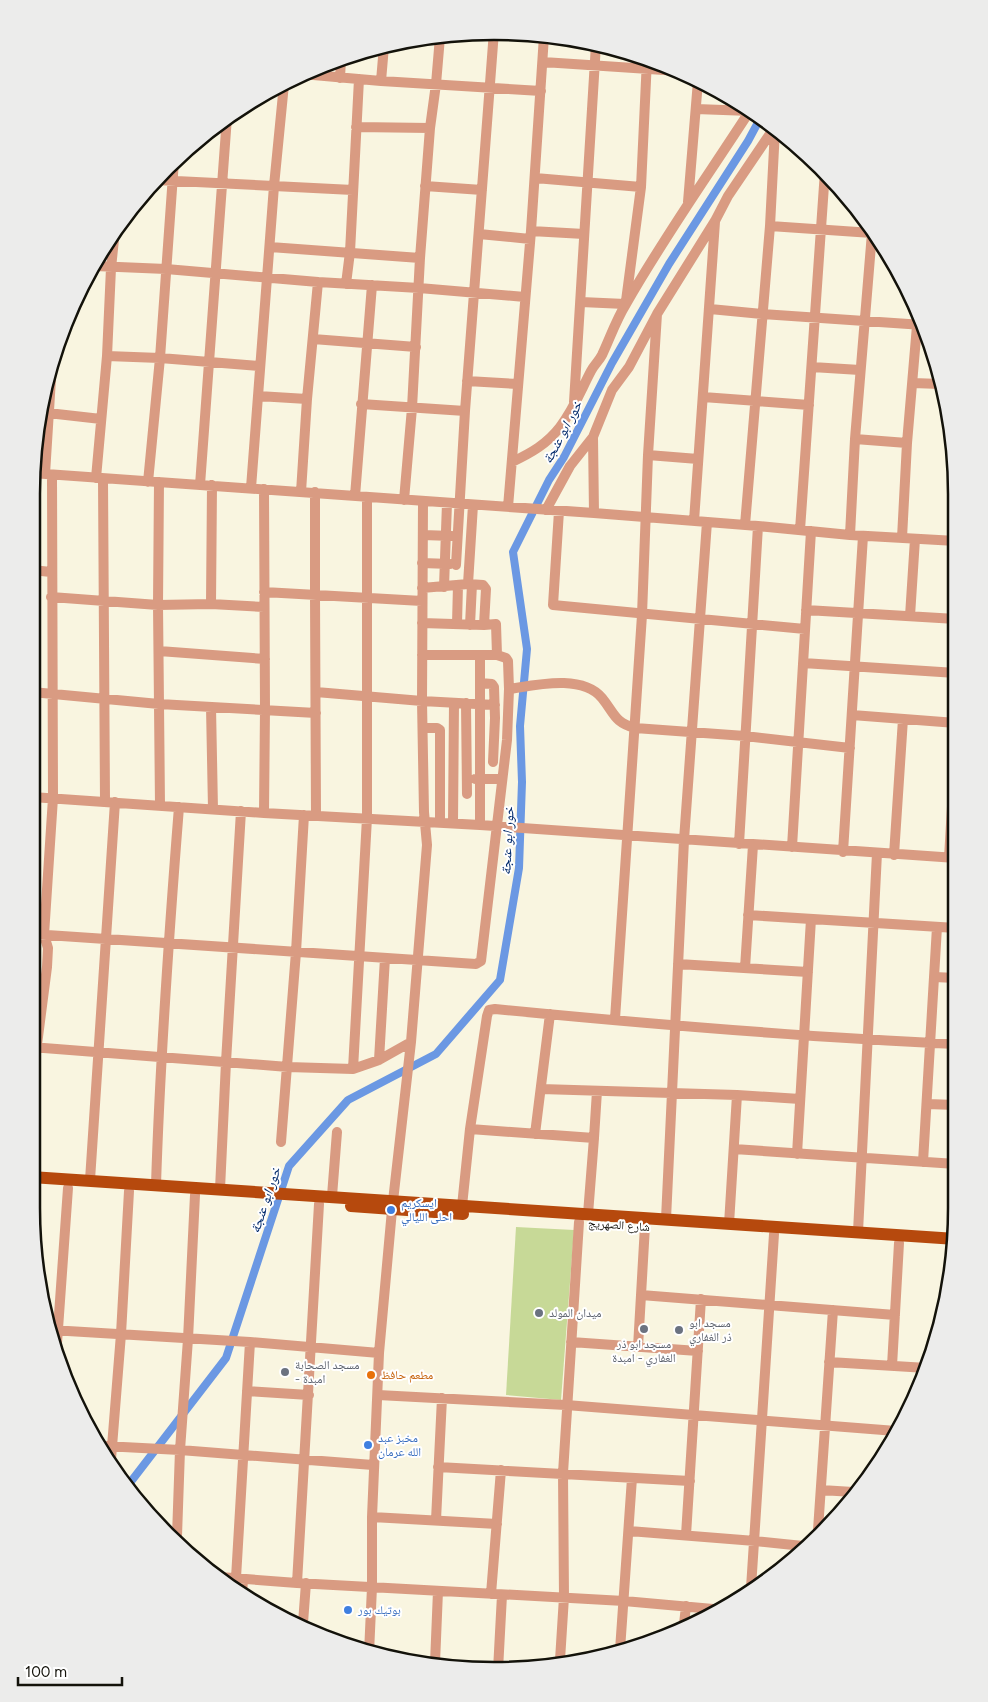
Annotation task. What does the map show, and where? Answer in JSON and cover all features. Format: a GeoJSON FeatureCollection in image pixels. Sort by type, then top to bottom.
{"type":"FeatureCollection","features":[{"type":"Feature","properties":{"kind":"main road"},"geometry":{"type":"LineString","coordinates":[[40,1177],[220,1189],[270,1196]]}},
{"type":"Feature","properties":{"kind":"main road"},"geometry":{"type":"LineString","coordinates":[[40,1186],[196,1195],[285,1197]]}},
{"type":"Feature","properties":{"kind":"main road","name":"شارع الصهريج"},"geometry":{"type":"LineString","coordinates":[[285,1197],[332,1196],[393,1205],[584,1218],[666,1219],[947,1238]]}},
{"type":"Feature","properties":{"kind":"main road","name":"شارع الصهريج"},"geometry":{"type":"LineString","coordinates":[[285,1197],[319,1204],[462,1206],[645,1226],[946,1246]]}},
{"type":"Feature","properties":{"kind":"street"},"geometry":{"type":"LineString","coordinates":[[456,565],[467,381],[493,40]]}},
{"type":"Feature","properties":{"kind":"street"},"geometry":{"type":"LineString","coordinates":[[508,507],[531,235],[544,43]]}},
{"type":"Feature","properties":{"kind":"street"},"geometry":{"type":"LineString","coordinates":[[404,500],[412,408],[420,258],[430,128],[439,44]]}},
{"type":"Feature","properties":{"kind":"street"},"geometry":{"type":"LineString","coordinates":[[574,408],[596,52]]}},
{"type":"Feature","properties":{"kind":"street"},"geometry":{"type":"LineString","coordinates":[[381,81],[383,53]]}},
{"type":"Feature","properties":{"kind":"street"},"geometry":{"type":"LineString","coordinates":[[543,62],[637,63]]}},
{"type":"Feature","properties":{"kind":"street"},"geometry":{"type":"LineString","coordinates":[[626,304],[641,187],[646,66]]}},
{"type":"Feature","properties":{"kind":"street"},"geometry":{"type":"LineString","coordinates":[[340,78],[341,67]]}},
{"type":"Feature","properties":{"kind":"street"},"geometry":{"type":"LineString","coordinates":[[318,76],[541,91]]}},
{"type":"Feature","properties":{"kind":"street"},"geometry":{"type":"LineString","coordinates":[[346,284],[350,252],[359,79]]}},
{"type":"Feature","properties":{"kind":"street"},"geometry":{"type":"LineString","coordinates":[[688,204],[697,88]]}},
{"type":"Feature","properties":{"kind":"street"},"geometry":{"type":"LineString","coordinates":[[251,488],[274,186],[283,92]]}},
{"type":"Feature","properties":{"kind":"street"},"geometry":{"type":"LineString","coordinates":[[696,109],[735,110]]}},
{"type":"Feature","properties":{"kind":"street"},"geometry":{"type":"LineString","coordinates":[[512,462],[533,452],[546,443],[574,408],[592,368],[601,357],[611,331],[626,304],[745,116]]}},
{"type":"Feature","properties":{"kind":"street"},"geometry":{"type":"LineString","coordinates":[[356,127],[430,128]]}},
{"type":"Feature","properties":{"kind":"street"},"geometry":{"type":"LineString","coordinates":[[200,485],[226,128]]}},
{"type":"Feature","properties":{"kind":"street"},"geometry":{"type":"LineString","coordinates":[[536,509],[594,437],[612,390],[628,367],[656,314],[715,221],[728,196],[770,134]]}},
{"type":"Feature","properties":{"kind":"street"},"geometry":{"type":"LineString","coordinates":[[745,525],[770,226],[774,137]]}},
{"type":"Feature","properties":{"kind":"street"},"geometry":{"type":"LineString","coordinates":[[148,482],[160,358],[173,173]]}},
{"type":"Feature","properties":{"kind":"street"},"geometry":{"type":"LineString","coordinates":[[535,178],[641,187]]}},
{"type":"Feature","properties":{"kind":"street"},"geometry":{"type":"LineString","coordinates":[[167,180],[353,190]]}},
{"type":"Feature","properties":{"kind":"street"},"geometry":{"type":"LineString","coordinates":[[800,530],[824,183]]}},
{"type":"Feature","properties":{"kind":"street"},"geometry":{"type":"LineString","coordinates":[[426,186],[482,190]]}},
{"type":"Feature","properties":{"kind":"street"},"geometry":{"type":"LineString","coordinates":[[694,521],[715,221]]}},
{"type":"Feature","properties":{"kind":"street"},"geometry":{"type":"LineString","coordinates":[[770,226],[864,232]]}},
{"type":"Feature","properties":{"kind":"street"},"geometry":{"type":"LineString","coordinates":[[479,234],[584,234]]}},
{"type":"Feature","properties":{"kind":"street"},"geometry":{"type":"LineString","coordinates":[[850,535],[860,370],[871,242]]}},
{"type":"Feature","properties":{"kind":"street"},"geometry":{"type":"LineString","coordinates":[[270,247],[420,258]]}},
{"type":"Feature","properties":{"kind":"street"},"geometry":{"type":"LineString","coordinates":[[90,1180],[105,940],[110,802],[104,699],[104,601],[100,478],[101,419],[107,356],[113,248]]}},
{"type":"Feature","properties":{"kind":"street"},"geometry":{"type":"LineString","coordinates":[[101,267],[166,269],[525,297]]}},
{"type":"Feature","properties":{"kind":"street"},"geometry":{"type":"LineString","coordinates":[[301,492],[307,399],[318,282]]}},
{"type":"Feature","properties":{"kind":"street"},"geometry":{"type":"LineString","coordinates":[[355,496],[372,285]]}},
{"type":"Feature","properties":{"kind":"street"},"geometry":{"type":"LineString","coordinates":[[581,302],[626,304]]}},
{"type":"Feature","properties":{"kind":"street"},"geometry":{"type":"LineString","coordinates":[[710,309],[814,318],[913,321]]}},
{"type":"Feature","properties":{"kind":"street"},"geometry":{"type":"LineString","coordinates":[[615,1019],[642,614],[656,314]]}},
{"type":"Feature","properties":{"kind":"street"},"geometry":{"type":"LineString","coordinates":[[902,538],[907,443],[918,332]]}},
{"type":"Feature","properties":{"kind":"street"},"geometry":{"type":"LineString","coordinates":[[313,339],[416,347]]}},
{"type":"Feature","properties":{"kind":"street"},"geometry":{"type":"LineString","coordinates":[[107,356],[260,366]]}},
{"type":"Feature","properties":{"kind":"street"},"geometry":{"type":"LineString","coordinates":[[812,367],[860,370]]}},
{"type":"Feature","properties":{"kind":"street"},"geometry":{"type":"LineString","coordinates":[[467,381],[518,384]]}},
{"type":"Feature","properties":{"kind":"street"},"geometry":{"type":"LineString","coordinates":[[913,383],[935,384]]}},
{"type":"Feature","properties":{"kind":"street"},"geometry":{"type":"LineString","coordinates":[[258,396],[307,399]]}},
{"type":"Feature","properties":{"kind":"street"},"geometry":{"type":"LineString","coordinates":[[703,397],[809,405]]}},
{"type":"Feature","properties":{"kind":"street"},"geometry":{"type":"LineString","coordinates":[[361,404],[465,411]]}},
{"type":"Feature","properties":{"kind":"street"},"geometry":{"type":"LineString","coordinates":[[40,1013],[48,967],[48,948],[44,934],[53,798],[48,409]]}},
{"type":"Feature","properties":{"kind":"street"},"geometry":{"type":"LineString","coordinates":[[48,413],[101,419]]}},
{"type":"Feature","properties":{"kind":"street"},"geometry":{"type":"LineString","coordinates":[[594,437],[594,513]]}},
{"type":"Feature","properties":{"kind":"street"},"geometry":{"type":"LineString","coordinates":[[855,439],[907,443]]}},
{"type":"Feature","properties":{"kind":"street"},"geometry":{"type":"LineString","coordinates":[[648,455],[698,459]]}},
{"type":"Feature","properties":{"kind":"street"},"geometry":{"type":"LineString","coordinates":[[41,474],[316,492],[423,502],[647,517],[850,535],[948,541]]}},
{"type":"Feature","properties":{"kind":"street"},"geometry":{"type":"LineString","coordinates":[[159,482],[160,805]]}},
{"type":"Feature","properties":{"kind":"street"},"geometry":{"type":"LineString","coordinates":[[211,604],[212,485]]}},
{"type":"Feature","properties":{"kind":"street"},"geometry":{"type":"LineString","coordinates":[[264,489],[264,813]]}},
{"type":"Feature","properties":{"kind":"street"},"geometry":{"type":"LineString","coordinates":[[316,492],[314,595],[316,816]]}},
{"type":"Feature","properties":{"kind":"street"},"geometry":{"type":"LineString","coordinates":[[353,1069],[367,818],[367,497]]}},
{"type":"Feature","properties":{"kind":"street"},"geometry":{"type":"LineString","coordinates":[[369,1645],[372,1517],[380,1353],[393,1205],[419,960],[427,845],[422,701],[423,502]]}},
{"type":"Feature","properties":{"kind":"street"},"geometry":{"type":"LineString","coordinates":[[444,587],[447,503]]}},
{"type":"Feature","properties":{"kind":"street"},"geometry":{"type":"LineString","coordinates":[[457,624],[457,603],[466,584],[473,505]]}},
{"type":"Feature","properties":{"kind":"street"},"geometry":{"type":"LineString","coordinates":[[559,511],[553,605],[805,629]]}},
{"type":"Feature","properties":{"kind":"street"},"geometry":{"type":"LineString","coordinates":[[666,1219],[684,840],[707,522]]}},
{"type":"Feature","properties":{"kind":"street"},"geometry":{"type":"LineString","coordinates":[[739,844],[758,526]]}},
{"type":"Feature","properties":{"kind":"street"},"geometry":{"type":"LineString","coordinates":[[792,848],[811,531]]}},
{"type":"Feature","properties":{"kind":"street"},"geometry":{"type":"LineString","coordinates":[[423,534],[470,536]]}},
{"type":"Feature","properties":{"kind":"street"},"geometry":{"type":"LineString","coordinates":[[843,852],[863,536]]}},
{"type":"Feature","properties":{"kind":"street"},"geometry":{"type":"LineString","coordinates":[[910,616],[914,539]]}},
{"type":"Feature","properties":{"kind":"street"},"geometry":{"type":"LineString","coordinates":[[422,563],[468,566]]}},
{"type":"Feature","properties":{"kind":"street"},"geometry":{"type":"LineString","coordinates":[[40,571],[51,572]]}},
{"type":"Feature","properties":{"kind":"street"},"geometry":{"type":"LineString","coordinates":[[422,588],[466,584],[481,584],[485,586],[484,625]]}},
{"type":"Feature","properties":{"kind":"street"},"geometry":{"type":"LineString","coordinates":[[466,584],[471,603],[470,625]]}},
{"type":"Feature","properties":{"kind":"street"},"geometry":{"type":"LineString","coordinates":[[264,592],[422,601]]}},
{"type":"Feature","properties":{"kind":"street"},"geometry":{"type":"LineString","coordinates":[[51,596],[158,605],[211,604],[264,607]]}},
{"type":"Feature","properties":{"kind":"street"},"geometry":{"type":"LineString","coordinates":[[457,603],[485,604]]}},
{"type":"Feature","properties":{"kind":"street"},"geometry":{"type":"LineString","coordinates":[[806,610],[948,618]]}},
{"type":"Feature","properties":{"kind":"street"},"geometry":{"type":"LineString","coordinates":[[422,623],[496,624],[497,655]]}},
{"type":"Feature","properties":{"kind":"street"},"geometry":{"type":"LineString","coordinates":[[159,651],[264,659]]}},
{"type":"Feature","properties":{"kind":"street"},"geometry":{"type":"LineString","coordinates":[[422,655],[497,655],[506,658],[508,661],[509,688],[507,725],[498,762]]}},
{"type":"Feature","properties":{"kind":"street"},"geometry":{"type":"LineString","coordinates":[[480,655],[480,825]]}},
{"type":"Feature","properties":{"kind":"street"},"geometry":{"type":"LineString","coordinates":[[803,663],[948,672]]}},
{"type":"Feature","properties":{"kind":"street"},"geometry":{"type":"LineString","coordinates":[[40,934],[105,940],[476,964],[481,961],[501,779],[494,728],[494,686],[480,683]]}},
{"type":"Feature","properties":{"kind":"street"},"geometry":{"type":"LineString","coordinates":[[509,688],[562,683],[586,686],[594,690],[619,722],[635,728],[745,736],[850,748]]}},
{"type":"Feature","properties":{"kind":"street"},"geometry":{"type":"LineString","coordinates":[[316,692],[495,705]]}},
{"type":"Feature","properties":{"kind":"street"},"geometry":{"type":"LineString","coordinates":[[40,693],[159,704],[316,713]]}},
{"type":"Feature","properties":{"kind":"street"},"geometry":{"type":"LineString","coordinates":[[453,823],[454,703]]}},
{"type":"Feature","properties":{"kind":"street"},"geometry":{"type":"LineString","coordinates":[[466,703],[467,794]]}},
{"type":"Feature","properties":{"kind":"street"},"geometry":{"type":"LineString","coordinates":[[212,707],[213,809]]}},
{"type":"Feature","properties":{"kind":"street"},"geometry":{"type":"LineString","coordinates":[[852,715],[948,722]]}},
{"type":"Feature","properties":{"kind":"street"},"geometry":{"type":"LineString","coordinates":[[894,855],[903,719]]}},
{"type":"Feature","properties":{"kind":"street"},"geometry":{"type":"LineString","coordinates":[[440,737],[466,732],[481,732],[507,725]]}},
{"type":"Feature","properties":{"kind":"street"},"geometry":{"type":"LineString","coordinates":[[423,728],[438,729],[440,737],[440,822]]}},
{"type":"Feature","properties":{"kind":"street"},"geometry":{"type":"LineString","coordinates":[[440,749],[466,750]]}},
{"type":"Feature","properties":{"kind":"street"},"geometry":{"type":"LineString","coordinates":[[424,760],[498,762]]}},
{"type":"Feature","properties":{"kind":"street"},"geometry":{"type":"LineString","coordinates":[[453,779],[501,779]]}},
{"type":"Feature","properties":{"kind":"street"},"geometry":{"type":"LineString","coordinates":[[424,792],[480,794]]}},
{"type":"Feature","properties":{"kind":"street"},"geometry":{"type":"LineString","coordinates":[[40,797],[264,813],[440,822],[843,852],[948,858]]}},
{"type":"Feature","properties":{"kind":"street"},"geometry":{"type":"LineString","coordinates":[[156,1185],[168,944],[179,807]]}},
{"type":"Feature","properties":{"kind":"street"},"geometry":{"type":"LineString","coordinates":[[220,1189],[241,811]]}},
{"type":"Feature","properties":{"kind":"street"},"geometry":{"type":"LineString","coordinates":[[282,1142],[304,815]]}},
{"type":"Feature","properties":{"kind":"street"},"geometry":{"type":"LineString","coordinates":[[745,968],[753,845]]}},
{"type":"Feature","properties":{"kind":"street"},"geometry":{"type":"LineString","coordinates":[[858,1232],[877,854]]}},
{"type":"Feature","properties":{"kind":"street"},"geometry":{"type":"LineString","coordinates":[[748,915],[948,928]]}},
{"type":"Feature","properties":{"kind":"street"},"geometry":{"type":"LineString","coordinates":[[797,1154],[811,919]]}},
{"type":"Feature","properties":{"kind":"street"},"geometry":{"type":"LineString","coordinates":[[923,1162],[937,927]]}},
{"type":"Feature","properties":{"kind":"street"},"geometry":{"type":"LineString","coordinates":[[379,1060],[385,958]]}},
{"type":"Feature","properties":{"kind":"street"},"geometry":{"type":"LineString","coordinates":[[678,964],[808,972]]}},
{"type":"Feature","properties":{"kind":"street"},"geometry":{"type":"LineString","coordinates":[[934,978],[948,978]]}},
{"type":"Feature","properties":{"kind":"street"},"geometry":{"type":"LineString","coordinates":[[462,1206],[470,1130],[489,1010],[615,1019],[675,1026],[948,1044]]}},
{"type":"Feature","properties":{"kind":"street"},"geometry":{"type":"LineString","coordinates":[[535,1134],[550,1014]]}},
{"type":"Feature","properties":{"kind":"street"},"geometry":{"type":"LineString","coordinates":[[40,1047],[288,1067],[353,1069],[379,1060],[411,1042]]}},
{"type":"Feature","properties":{"kind":"street"},"geometry":{"type":"LineString","coordinates":[[541,1089],[737,1095],[800,1099]]}},
{"type":"Feature","properties":{"kind":"street"},"geometry":{"type":"LineString","coordinates":[[560,1657],[564,1597],[563,1474],[566,1405],[584,1218],[594,1138],[597,1091]]}},
{"type":"Feature","properties":{"kind":"street"},"geometry":{"type":"LineString","coordinates":[[729,1224],[737,1095]]}},
{"type":"Feature","properties":{"kind":"street"},"geometry":{"type":"LineString","coordinates":[[927,1104],[948,1105]]}},
{"type":"Feature","properties":{"kind":"street"},"geometry":{"type":"LineString","coordinates":[[470,1130],[594,1138]]}},
{"type":"Feature","properties":{"kind":"street"},"geometry":{"type":"LineString","coordinates":[[332,1196],[336,1132]]}},
{"type":"Feature","properties":{"kind":"street"},"geometry":{"type":"LineString","coordinates":[[734,1148],[948,1164]]}},
{"type":"Feature","properties":{"kind":"street"},"geometry":{"type":"LineString","coordinates":[[55,1324],[68,1188]]}},
{"type":"Feature","properties":{"kind":"street"},"geometry":{"type":"LineString","coordinates":[[108,1446],[121,1334],[129,1191]]}},
{"type":"Feature","properties":{"kind":"street"},"geometry":{"type":"LineString","coordinates":[[177,1533],[180,1450],[196,1195]]}},
{"type":"Feature","properties":{"kind":"street"},"geometry":{"type":"LineString","coordinates":[[303,1619],[301,1583],[305,1461],[319,1204]]}},
{"type":"Feature","properties":{"kind":"street"},"geometry":{"type":"LineString","coordinates":[[638,1346],[645,1226]]}},
{"type":"Feature","properties":{"kind":"street"},"geometry":{"type":"LineString","coordinates":[[752,1581],[774,1234]]}},
{"type":"Feature","properties":{"kind":"street"},"geometry":{"type":"LineString","coordinates":[[892,1366],[899,1243]]}},
{"type":"Feature","properties":{"kind":"street"},"geometry":{"type":"LineString","coordinates":[[641,1295],[895,1315]]}},
{"type":"Feature","properties":{"kind":"street"},"geometry":{"type":"LineString","coordinates":[[686,1535],[701,1300]]}},
{"type":"Feature","properties":{"kind":"street"},"geometry":{"type":"LineString","coordinates":[[818,1525],[833,1310]]}},
{"type":"Feature","properties":{"kind":"street"},"geometry":{"type":"LineString","coordinates":[[56,1330],[250,1342],[380,1353]]}},
{"type":"Feature","properties":{"kind":"street"},"geometry":{"type":"LineString","coordinates":[[240,1583],[243,1455],[250,1342]]}},
{"type":"Feature","properties":{"kind":"street"},"geometry":{"type":"LineString","coordinates":[[571,1342],[698,1351]]}},
{"type":"Feature","properties":{"kind":"street"},"geometry":{"type":"LineString","coordinates":[[829,1362],[919,1368]]}},
{"type":"Feature","properties":{"kind":"street"},"geometry":{"type":"LineString","coordinates":[[247,1391],[309,1395]]}},
{"type":"Feature","properties":{"kind":"street"},"geometry":{"type":"LineString","coordinates":[[378,1395],[566,1405],[889,1431]]}},
{"type":"Feature","properties":{"kind":"street"},"geometry":{"type":"LineString","coordinates":[[436,1520],[442,1398]]}},
{"type":"Feature","properties":{"kind":"street"},"geometry":{"type":"LineString","coordinates":[[109,1447],[180,1450],[374,1465]]}},
{"type":"Feature","properties":{"kind":"street"},"geometry":{"type":"LineString","coordinates":[[438,1467],[690,1481]]}},
{"type":"Feature","properties":{"kind":"street"},"geometry":{"type":"LineString","coordinates":[[491,1594],[501,1470]]}},
{"type":"Feature","properties":{"kind":"street"},"geometry":{"type":"LineString","coordinates":[[620,1644],[632,1478]]}},
{"type":"Feature","properties":{"kind":"street"},"geometry":{"type":"LineString","coordinates":[[821,1490],[848,1492]]}},
{"type":"Feature","properties":{"kind":"street"},"geometry":{"type":"LineString","coordinates":[[372,1517],[497,1524]]}},
{"type":"Feature","properties":{"kind":"street"},"geometry":{"type":"LineString","coordinates":[[628,1531],[797,1545]]}},
{"type":"Feature","properties":{"kind":"street"},"geometry":{"type":"LineString","coordinates":[[233,1578],[564,1597],[707,1608]]}},
{"type":"Feature","properties":{"kind":"street"},"geometry":{"type":"LineString","coordinates":[[435,1658],[438,1591]]}},
{"type":"Feature","properties":{"kind":"street"},"geometry":{"type":"LineString","coordinates":[[498,1662],[502,1595]]}},
{"type":"Feature","properties":{"kind":"street"},"geometry":{"type":"LineString","coordinates":[[684,1620],[686,1606]]}},
{"type":"Feature","properties":{"kind":"green space","name":"ميدان المولد"},"geometry":{"type":"Polygon","coordinates":[[[516,1227],[574,1230],[561,1400],[506,1395],[516,1227]]]}},
{"type":"Feature","properties":{"kind":"waterway","name":"خور ابو عنجة"},"geometry":{"type":"LineString","coordinates":[[132,1481],[226,1358],[289,1166],[348,1100],[436,1054],[500,980],[519,868],[522,782],[520,726],[527,649],[513,552],[549,480],[564,457],[612,363],[669,264],[757,125]]}},
{"type":"Feature","properties":{"kind":"place","name":"ايسكريم احلى الليالي"},"geometry":{"type":"Point","coordinates":[391,1210]}},
{"type":"Feature","properties":{"kind":"place","name":"ميدان المولد"},"geometry":{"type":"Point","coordinates":[539,1313]}},
{"type":"Feature","properties":{"kind":"place","name":"مسجد ابو ذر الغفاري - امبدة"},"geometry":{"type":"Point","coordinates":[644,1329]}},
{"type":"Feature","properties":{"kind":"place","name":"مسجد ابو ذر الغفاري"},"geometry":{"type":"Point","coordinates":[679,1330]}},
{"type":"Feature","properties":{"kind":"place","name":"مسجد الصحابة - امبدة"},"geometry":{"type":"Point","coordinates":[285,1372]}},
{"type":"Feature","properties":{"kind":"place","name":"مطعم حافظ"},"geometry":{"type":"Point","coordinates":[371,1375]}},
{"type":"Feature","properties":{"kind":"place","name":"مخبز عبد الله عرمان"},"geometry":{"type":"Point","coordinates":[368,1445]}},
{"type":"Feature","properties":{"kind":"place","name":"بوتيك بور"},"geometry":{"type":"Point","coordinates":[348,1610]}}]}
